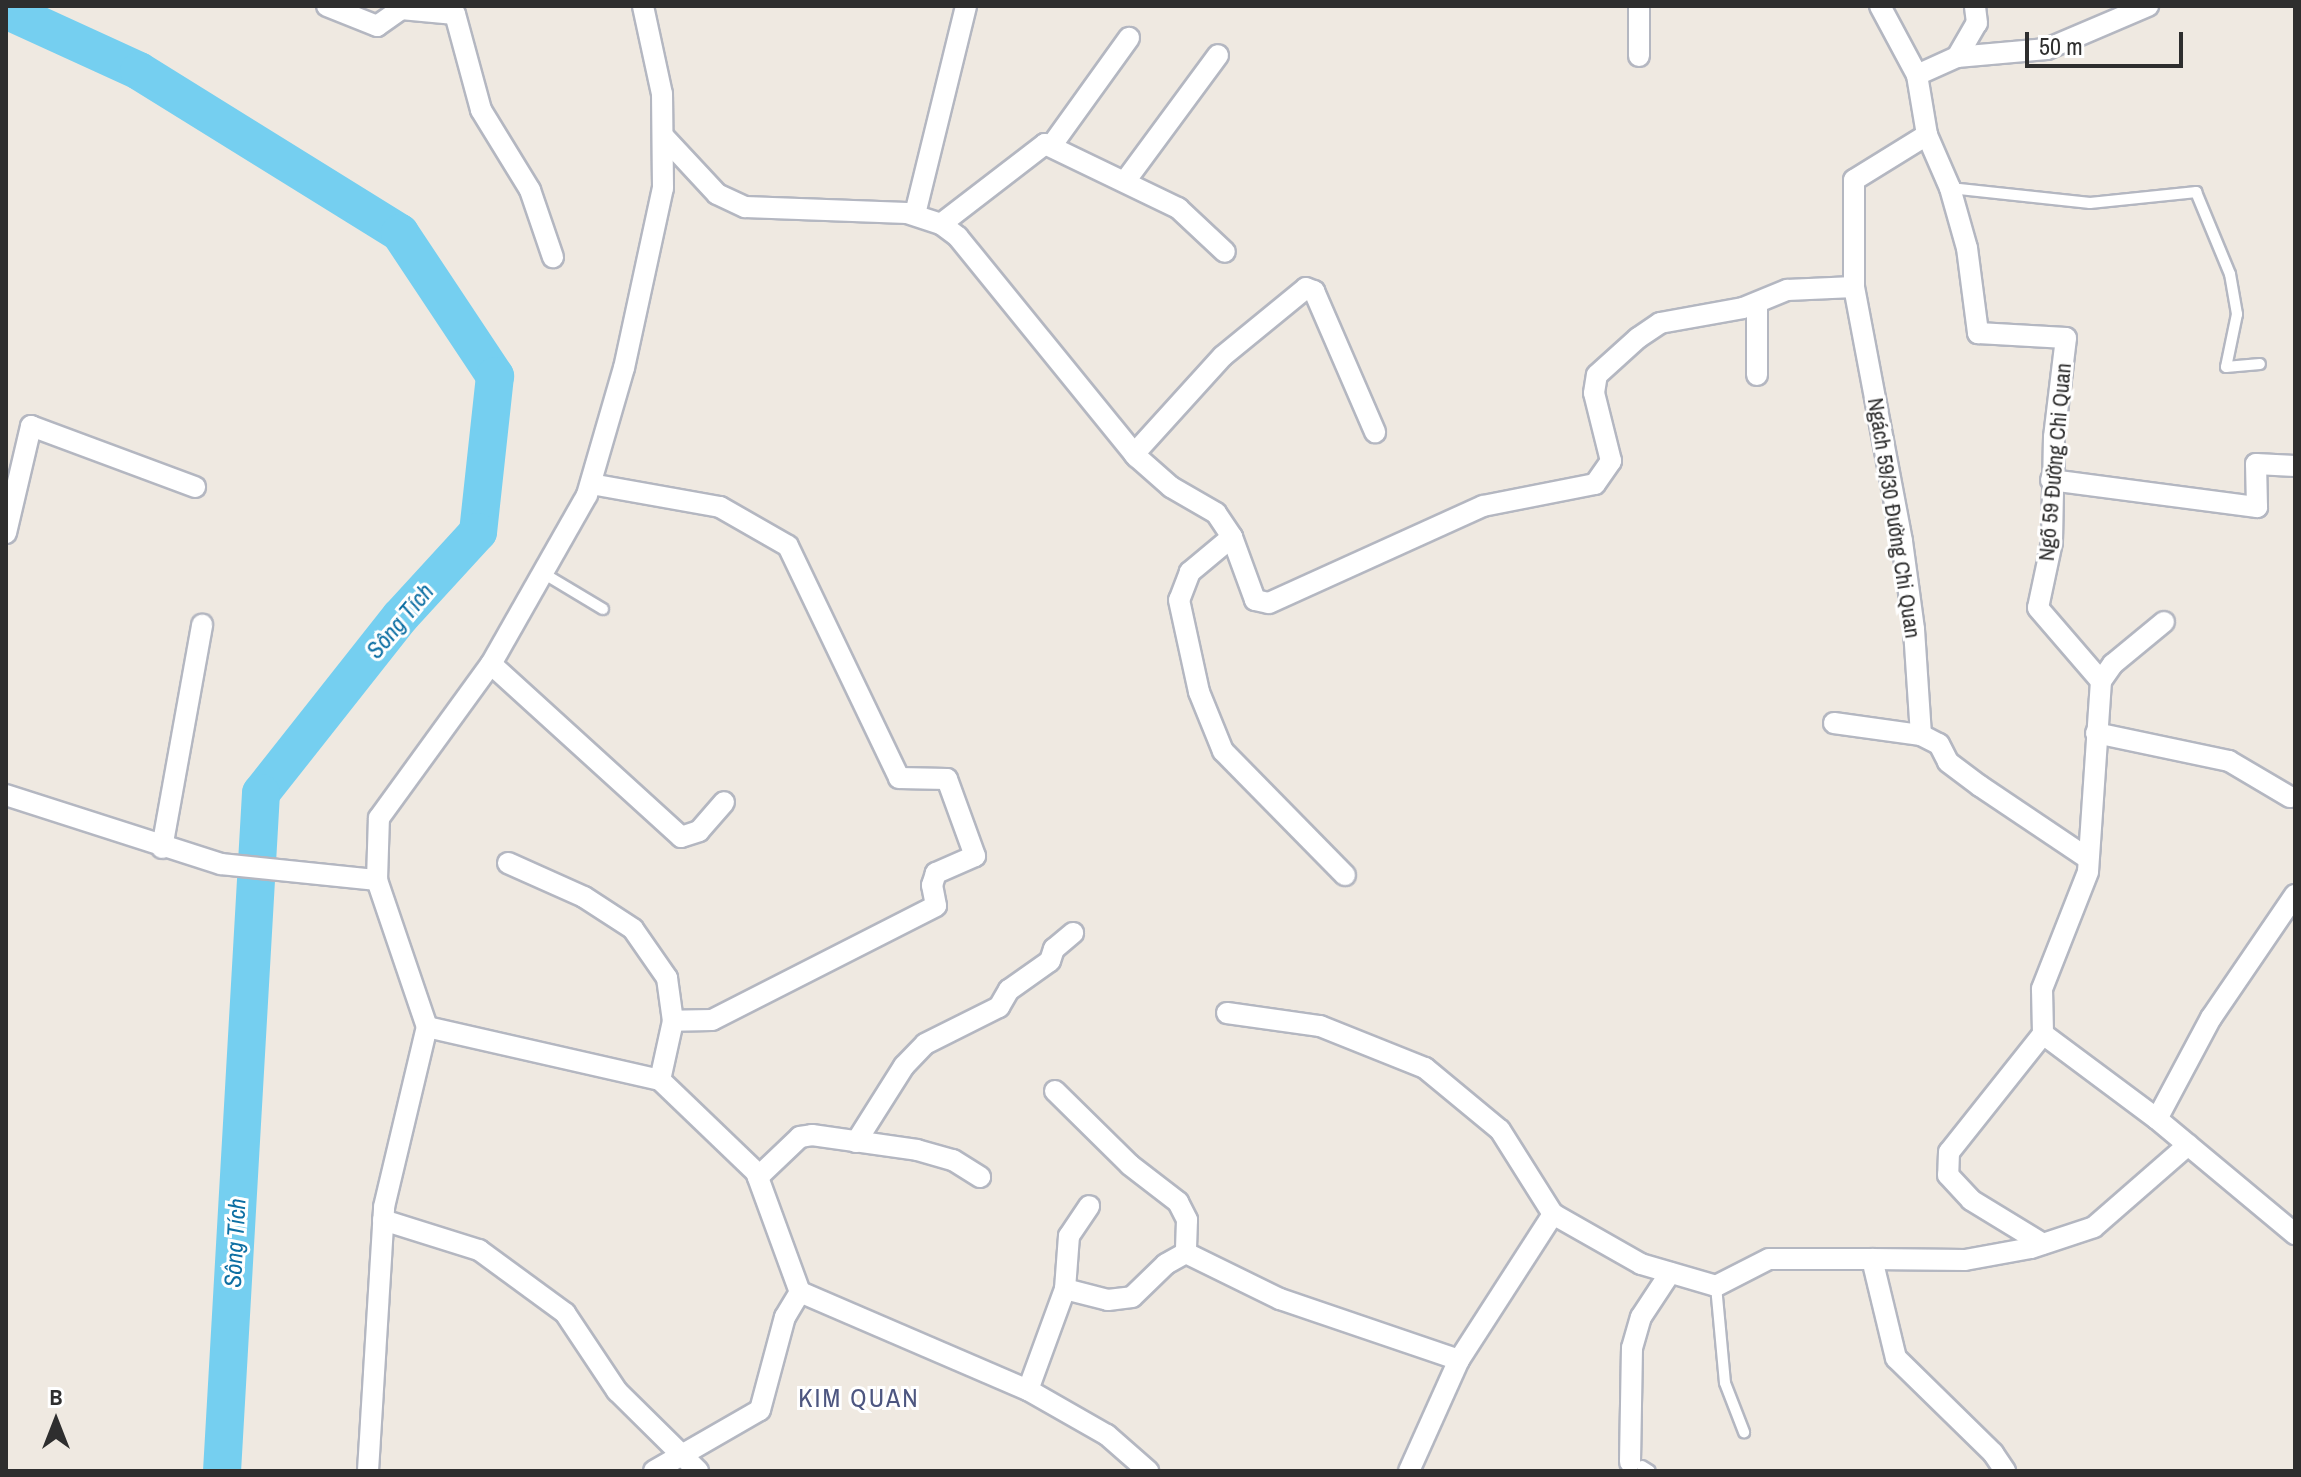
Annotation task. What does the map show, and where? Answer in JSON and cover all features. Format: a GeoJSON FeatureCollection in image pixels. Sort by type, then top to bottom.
{"type":"FeatureCollection","features":[{"type":"Feature","properties":{"kind":"street"},"geometry":{"type":"LineString","coordinates":[[327,6],[377,26],[401,9],[455,14],[481,110],[530,190],[553,257]]}},
{"type":"Feature","properties":{"kind":"street"},"geometry":{"type":"LineString","coordinates":[[368,1471],[383,1220],[427,1027],[368,879],[379,818],[491,664],[591,484],[624,368],[663,188],[665,138],[643,6]]}},
{"type":"Feature","properties":{"kind":"street"},"geometry":{"type":"LineString","coordinates":[[915,214],[966,6]]}},
{"type":"Feature","properties":{"kind":"street"},"geometry":{"type":"LineString","coordinates":[[1639,6],[1639,56]]}},
{"type":"Feature","properties":{"kind":"street","name":"Ngõ 59 Đường Chi Quan"},"geometry":{"type":"LineString","coordinates":[[1880,6],[1917,75],[1927,135],[1950,188],[1967,248],[1978,333],[2066,338],[2051,480],[2052,542],[2038,608],[2101,681]]}},
{"type":"Feature","properties":{"kind":"street"},"geometry":{"type":"LineString","coordinates":[[1957,57],[1977,23],[1975,6]]}},
{"type":"Feature","properties":{"kind":"street"},"geometry":{"type":"LineString","coordinates":[[1917,75],[1957,57],[2047,49],[2148,6]]}},
{"type":"Feature","properties":{"kind":"street"},"geometry":{"type":"LineString","coordinates":[[1052,145],[1129,38]]}},
{"type":"Feature","properties":{"kind":"street"},"geometry":{"type":"LineString","coordinates":[[1126,180],[1218,55]]}},
{"type":"Feature","properties":{"kind":"street","name":"Ngách 59/30 Đường Chi Quan"},"geometry":{"type":"LineString","coordinates":[[1921,735],[1914,629],[1902,541],[1854,287],[1854,180],[1927,135]]}},
{"type":"Feature","properties":{"kind":"street"},"geometry":{"type":"LineString","coordinates":[[665,138],[717,194],[735,204],[915,214],[941,224],[958,237],[1134,454],[1171,487],[1216,513],[1232,537],[1255,600],[1269,603],[1508,498],[1595,484],[1605,476],[1611,461],[1594,393],[1597,375],[1660,323],[1757,304],[1787,290],[1854,287]]}},
{"type":"Feature","properties":{"kind":"street"},"geometry":{"type":"LineString","coordinates":[[941,224],[1036,147],[1052,145],[1178,208],[1225,252]]}},
{"type":"Feature","properties":{"kind":"street"},"geometry":{"type":"LineString","coordinates":[[1134,454],[1223,356],[1306,288],[1314,291],[1375,432]]}},
{"type":"Feature","properties":{"kind":"street"},"geometry":{"type":"LineString","coordinates":[[1757,304],[1757,375]]}},
{"type":"Feature","properties":{"kind":"street"},"geometry":{"type":"LineString","coordinates":[[6,533],[31,426],[195,487]]}},
{"type":"Feature","properties":{"kind":"street"},"geometry":{"type":"LineString","coordinates":[[2051,480],[2257,507],[2256,464],[2295,466]]}},
{"type":"Feature","properties":{"kind":"street"},"geometry":{"type":"LineString","coordinates":[[591,484],[720,507],[788,546],[899,778],[947,779],[975,856],[936,873],[932,885],[936,906],[712,1020],[673,1021]]}},
{"type":"Feature","properties":{"kind":"street"},"geometry":{"type":"LineString","coordinates":[[1232,537],[1182,584],[1181,624],[1199,692],[1223,751],[1345,875]]}},
{"type":"Feature","properties":{"kind":"street"},"geometry":{"type":"LineString","coordinates":[[2043,1244],[1971,1200],[1948,1175],[1949,1152],[2043,1034],[2042,989],[2080,896],[2087,858],[2101,681],[2113,664],[2164,622]]}},
{"type":"Feature","properties":{"kind":"street"},"geometry":{"type":"LineString","coordinates":[[162,848],[202,625]]}},
{"type":"Feature","properties":{"kind":"street"},"geometry":{"type":"LineString","coordinates":[[491,664],[681,837],[699,831],[724,802]]}},
{"type":"Feature","properties":{"kind":"street"},"geometry":{"type":"LineString","coordinates":[[1834,723],[1921,735],[2003,801],[2087,858]]}},
{"type":"Feature","properties":{"kind":"street"},"geometry":{"type":"LineString","coordinates":[[2096,733],[2229,761],[2290,797]]}},
{"type":"Feature","properties":{"kind":"street"},"geometry":{"type":"LineString","coordinates":[[6,795],[162,848],[221,864],[368,879]]}},
{"type":"Feature","properties":{"kind":"street"},"geometry":{"type":"LineString","coordinates":[[508,863],[584,897],[633,929],[667,978],[673,1021],[660,1080]]}},
{"type":"Feature","properties":{"kind":"street"},"geometry":{"type":"LineString","coordinates":[[2157,1119],[2211,1018],[2295,895]]}},
{"type":"Feature","properties":{"kind":"street"},"geometry":{"type":"LineString","coordinates":[[856,1142],[904,1066],[925,1044],[999,1007],[1009,990],[1050,961],[1054,949],[1073,933]]}},
{"type":"Feature","properties":{"kind":"street"},"geometry":{"type":"LineString","coordinates":[[1227,1013],[1320,1026],[1425,1068],[1500,1130],[1553,1214],[1641,1264],[1716,1286],[1769,1259],[1965,1260],[2043,1244],[2094,1227],[2188,1145]]}},
{"type":"Feature","properties":{"kind":"street"},"geometry":{"type":"LineString","coordinates":[[427,1027],[660,1080],[758,1177],[800,1292],[1028,1390],[1107,1435],[1148,1471]]}},
{"type":"Feature","properties":{"kind":"street"},"geometry":{"type":"LineString","coordinates":[[2043,1034],[2157,1119],[2295,1234]]}},
{"type":"Feature","properties":{"kind":"street"},"geometry":{"type":"LineString","coordinates":[[1055,1091],[1130,1165],[1178,1202],[1187,1220],[1186,1253]]}},
{"type":"Feature","properties":{"kind":"street"},"geometry":{"type":"LineString","coordinates":[[758,1177],[800,1137],[856,1142],[953,1160],[980,1177]]}},
{"type":"Feature","properties":{"kind":"street"},"geometry":{"type":"LineString","coordinates":[[1028,1390],[1065,1289],[1069,1236],[1089,1206]]}},
{"type":"Feature","properties":{"kind":"street"},"geometry":{"type":"LineString","coordinates":[[1409,1471],[1459,1360],[1553,1214]]}},
{"type":"Feature","properties":{"kind":"street"},"geometry":{"type":"LineString","coordinates":[[383,1220],[479,1250],[565,1313],[617,1391],[698,1471]]}},
{"type":"Feature","properties":{"kind":"street"},"geometry":{"type":"LineString","coordinates":[[1186,1253],[1280,1299],[1459,1360]]}},
{"type":"Feature","properties":{"kind":"street"},"geometry":{"type":"LineString","coordinates":[[1065,1289],[1108,1300],[1132,1297],[1166,1264],[1186,1253]]}},
{"type":"Feature","properties":{"kind":"street"},"geometry":{"type":"LineString","coordinates":[[1872,1259],[1896,1358],[1993,1453],[2005,1471]]}},
{"type":"Feature","properties":{"kind":"street"},"geometry":{"type":"LineString","coordinates":[[1641,1466],[1632,1348],[1641,1317],[1670,1273]]}},
{"type":"Feature","properties":{"kind":"street"},"geometry":{"type":"LineString","coordinates":[[654,1471],[682,1452],[760,1410],[785,1317],[800,1292]]}},
{"type":"Feature","properties":{"kind":"lane"},"geometry":{"type":"LineString","coordinates":[[1950,188],[2090,203],[2196,192],[2230,274],[2237,314],[2226,367],[2260,364]]}},
{"type":"Feature","properties":{"kind":"lane"},"geometry":{"type":"LineString","coordinates":[[543,573],[603,609]]}},
{"type":"Feature","properties":{"kind":"lane"},"geometry":{"type":"LineString","coordinates":[[1716,1286],[1725,1383],[1744,1432]]}},
{"type":"Feature","properties":{"kind":"waterway","name":"Sông Tích"},"geometry":{"type":"LineString","coordinates":[[6,10],[139,71],[400,233],[495,376],[478,532],[400,617],[261,793],[222,1471]]}},
{"type":"Feature","properties":{"kind":"district","name":"KIM QUAN"},"geometry":{"type":"Point","coordinates":[859,1398]}}]}
